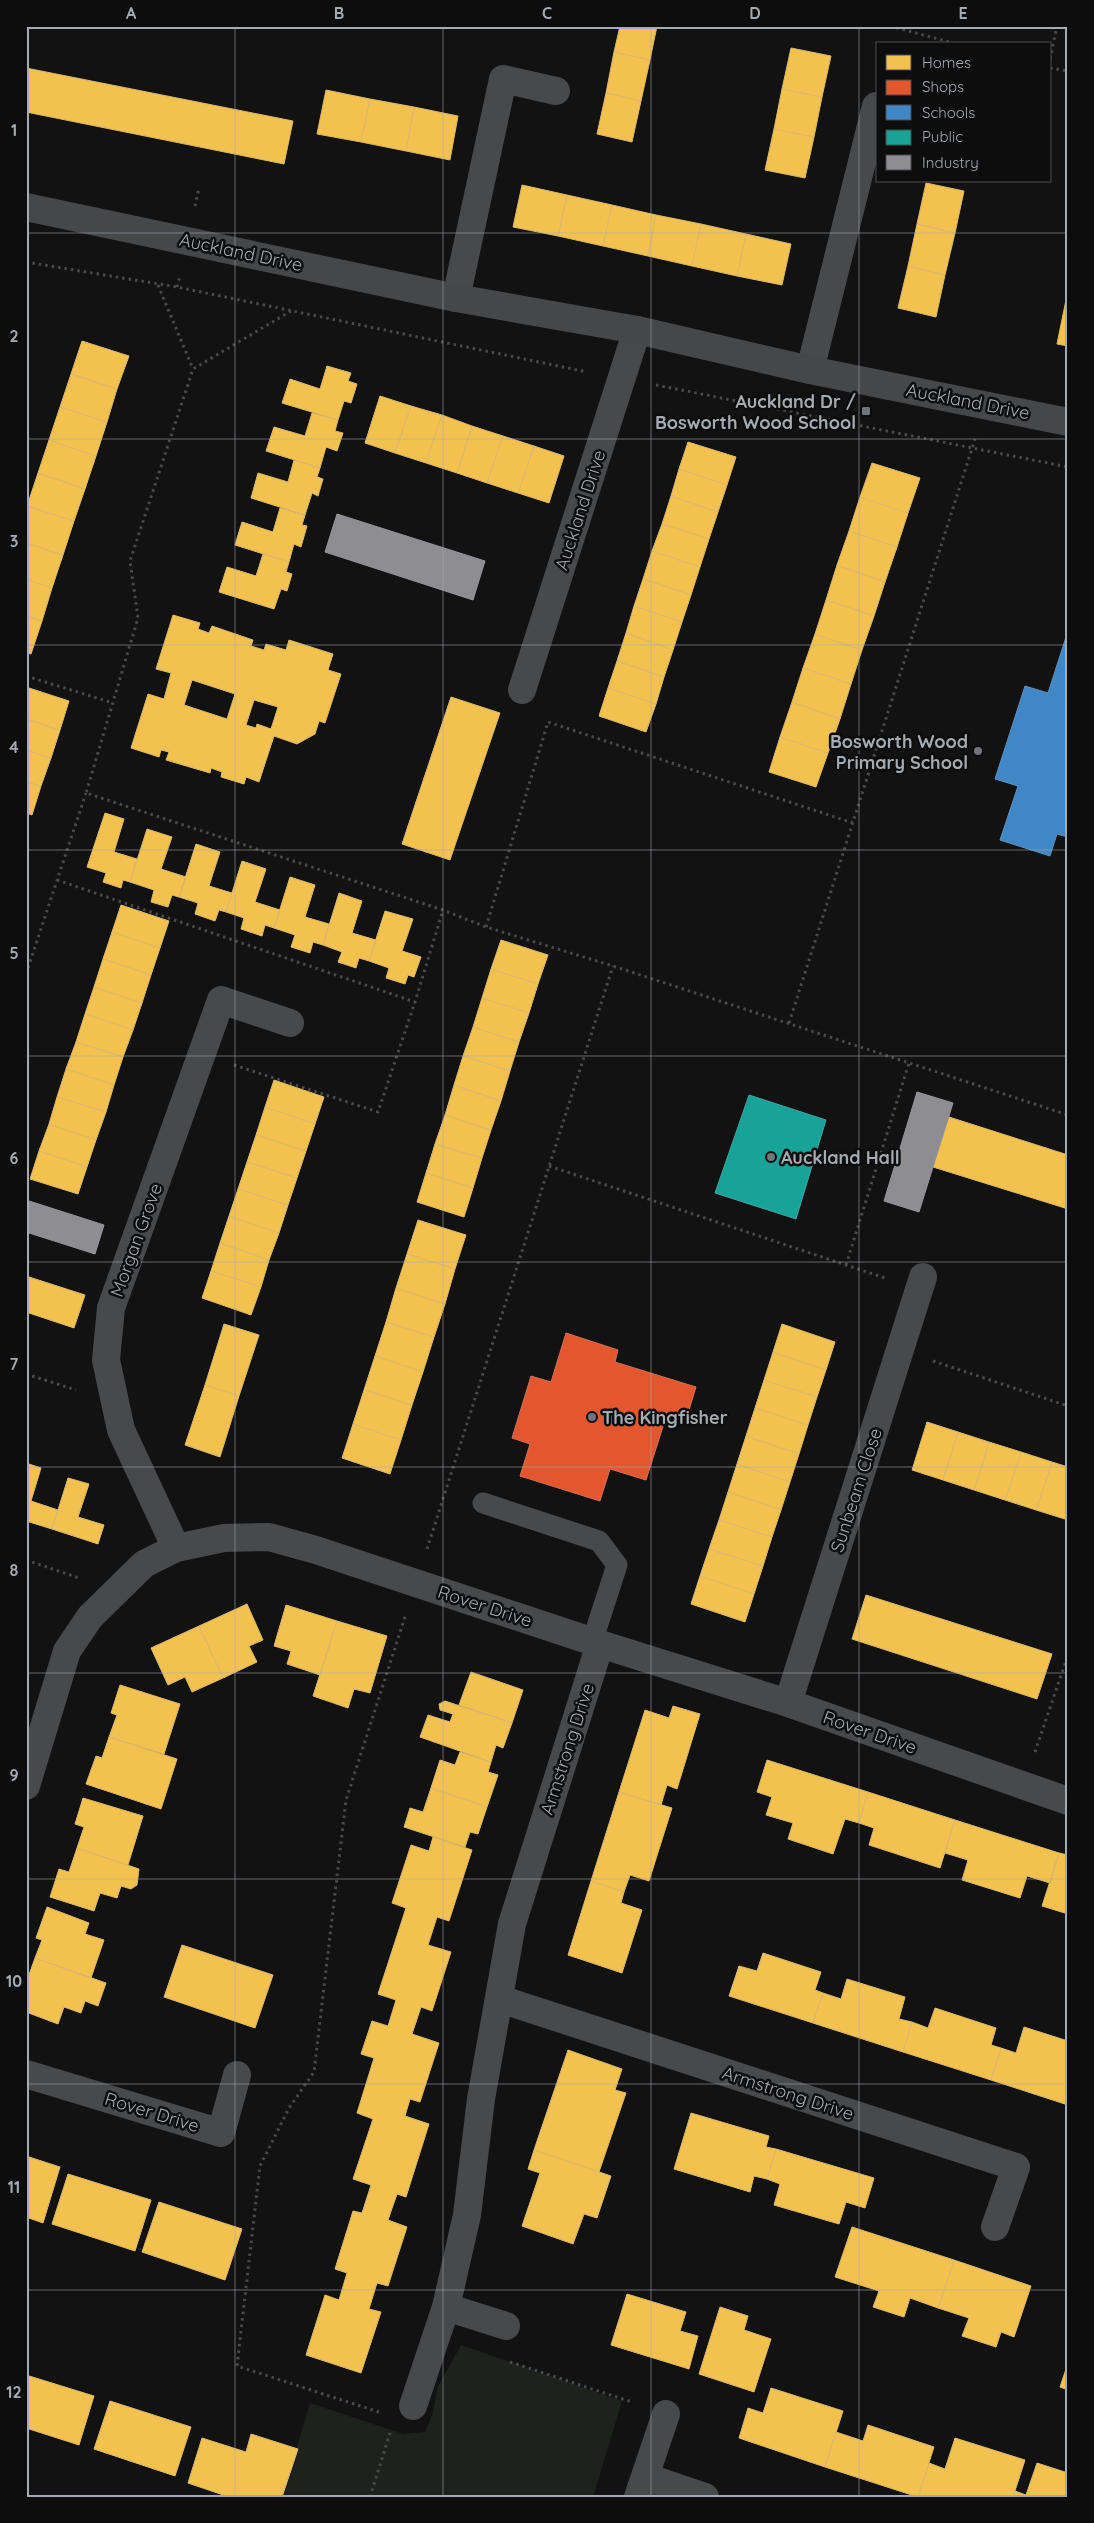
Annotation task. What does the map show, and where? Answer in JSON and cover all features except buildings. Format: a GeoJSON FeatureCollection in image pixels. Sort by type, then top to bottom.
{"type":"FeatureCollection","features":[{"type":"Feature","properties":{"kind":"street"},"geometry":{"type":"LineString","coordinates":[[456,298],[503,79],[556,91]]}},
{"type":"Feature","properties":{"kind":"street"},"geometry":{"type":"LineString","coordinates":[[810,370],[876,106]]}},
{"type":"Feature","properties":{"kind":"street","name":"Auckland Drive"},"geometry":{"type":"LineString","coordinates":[[26,208],[456,298],[637,330],[810,370],[1068,422]]}},
{"type":"Feature","properties":{"kind":"street","name":"Auckland Drive"},"geometry":{"type":"LineString","coordinates":[[522,690],[637,330]]}},
{"type":"Feature","properties":{"kind":"street","name":"Morgan Grove"},"geometry":{"type":"LineString","coordinates":[[176,1548],[121,1430],[106,1360],[111,1308],[222,1000],[290,1023]]}},
{"type":"Feature","properties":{"kind":"street","name":"Sunbeam Close"},"geometry":{"type":"LineString","coordinates":[[788,1703],[921,1283]]}},
{"type":"Feature","properties":{"kind":"street","name":"Rover Drive"},"geometry":{"type":"LineString","coordinates":[[26,1786],[67,1651],[90,1617],[144,1564],[176,1548],[224,1538],[269,1537],[788,1703],[1068,1801]]}},
{"type":"Feature","properties":{"kind":"street","name":"Armstrong Drive"},"geometry":{"type":"LineString","coordinates":[[403,2412],[446,2307],[467,2215],[490,2040],[500,1999],[512,1924],[596,1643]]}},
{"type":"Feature","properties":{"kind":"street","name":"Armstrong Drive"},"geometry":{"type":"LineString","coordinates":[[500,1999],[1016,2167],[995,2227]]}},
{"type":"Feature","properties":{"kind":"street","name":"Rover Drive"},"geometry":{"type":"LineString","coordinates":[[26,2074],[221,2133],[237,2075]]}},
{"type":"Feature","properties":{"kind":"street"},"geometry":{"type":"LineString","coordinates":[[446,2307],[506,2326]]}},
{"type":"Feature","properties":{"kind":"street"},"geometry":{"type":"LineString","coordinates":[[666,2414],[642,2487],[705,2497]]}},
{"type":"Feature","properties":{"kind":"lane"},"geometry":{"type":"LineString","coordinates":[[483,1503],[600,1541],[617,1565],[596,1643]]}},
{"type":"Feature","properties":{"kind":"path"},"geometry":{"type":"LineString","coordinates":[[890,26],[950,42]]}},
{"type":"Feature","properties":{"kind":"path"},"geometry":{"type":"LineString","coordinates":[[1052,50],[1057,26]]}},
{"type":"Feature","properties":{"kind":"path"},"geometry":{"type":"LineString","coordinates":[[1052,68],[1068,72]]}},
{"type":"Feature","properties":{"kind":"path"},"geometry":{"type":"LineString","coordinates":[[26,262],[291,311],[622,379],[1068,467]]}},
{"type":"Feature","properties":{"kind":"path"},"geometry":{"type":"LineString","coordinates":[[26,974],[28,963],[58,880],[86,793],[138,618],[130,561],[193,369],[158,285]]}},
{"type":"Feature","properties":{"kind":"path"},"geometry":{"type":"LineString","coordinates":[[193,369],[291,311]]}},
{"type":"Feature","properties":{"kind":"path"},"geometry":{"type":"LineString","coordinates":[[790,1023],[985,404]]}},
{"type":"Feature","properties":{"kind":"path"},"geometry":{"type":"LineString","coordinates":[[26,676],[113,703]]}},
{"type":"Feature","properties":{"kind":"path"},"geometry":{"type":"LineString","coordinates":[[486,927],[548,722],[853,823]]}},
{"type":"Feature","properties":{"kind":"path"},"geometry":{"type":"LineString","coordinates":[[86,793],[443,910],[486,927],[790,1023],[1068,1115]]}},
{"type":"Feature","properties":{"kind":"path"},"geometry":{"type":"LineString","coordinates":[[58,880],[415,1002]]}},
{"type":"Feature","properties":{"kind":"path"},"geometry":{"type":"LineString","coordinates":[[202,1054],[378,1112],[415,1002],[443,910]]}},
{"type":"Feature","properties":{"kind":"path"},"geometry":{"type":"LineString","coordinates":[[370,2497],[403,2412],[237,2366],[260,2166],[289,2108],[314,2072],[346,1800],[613,966]]}},
{"type":"Feature","properties":{"kind":"path"},"geometry":{"type":"LineString","coordinates":[[846,1265],[909,1063]]}},
{"type":"Feature","properties":{"kind":"path"},"geometry":{"type":"LineString","coordinates":[[549,1166],[846,1265],[921,1283]]}},
{"type":"Feature","properties":{"kind":"path"},"geometry":{"type":"LineString","coordinates":[[900,1350],[1068,1406]]}},
{"type":"Feature","properties":{"kind":"path"},"geometry":{"type":"LineString","coordinates":[[26,1374],[115,1403]]}},
{"type":"Feature","properties":{"kind":"path"},"geometry":{"type":"LineString","coordinates":[[26,1560],[117,1591]]}},
{"type":"Feature","properties":{"kind":"path"},"geometry":{"type":"LineString","coordinates":[[1024,1785],[1068,1656]]}},
{"type":"Feature","properties":{"kind":"path"},"geometry":{"type":"LineString","coordinates":[[506,2326],[497,2358],[666,2414]]}},
{"type":"Feature","properties":{"kind":"shaded area"},"geometry":{"type":"Polygon","coordinates":[[[461,2345],[622,2401],[593,2497],[282,2497],[310,2403],[403,2434],[425,2432],[433,2413],[437,2388],[461,2345]]]}},
{"type":"Feature","properties":{"kind":"place","name":"Auckland Dr / Bosworth Wood School"},"geometry":{"type":"Point","coordinates":[866,411]}},
{"type":"Feature","properties":{"kind":"place","name":"Bosworth Wood Primary School"},"geometry":{"type":"Point","coordinates":[978,751]}},
{"type":"Feature","properties":{"kind":"place","name":"Auckland Hall"},"geometry":{"type":"Point","coordinates":[771,1157]}},
{"type":"Feature","properties":{"kind":"place","name":"The Kingfisher"},"geometry":{"type":"Point","coordinates":[592,1417]}}]}
